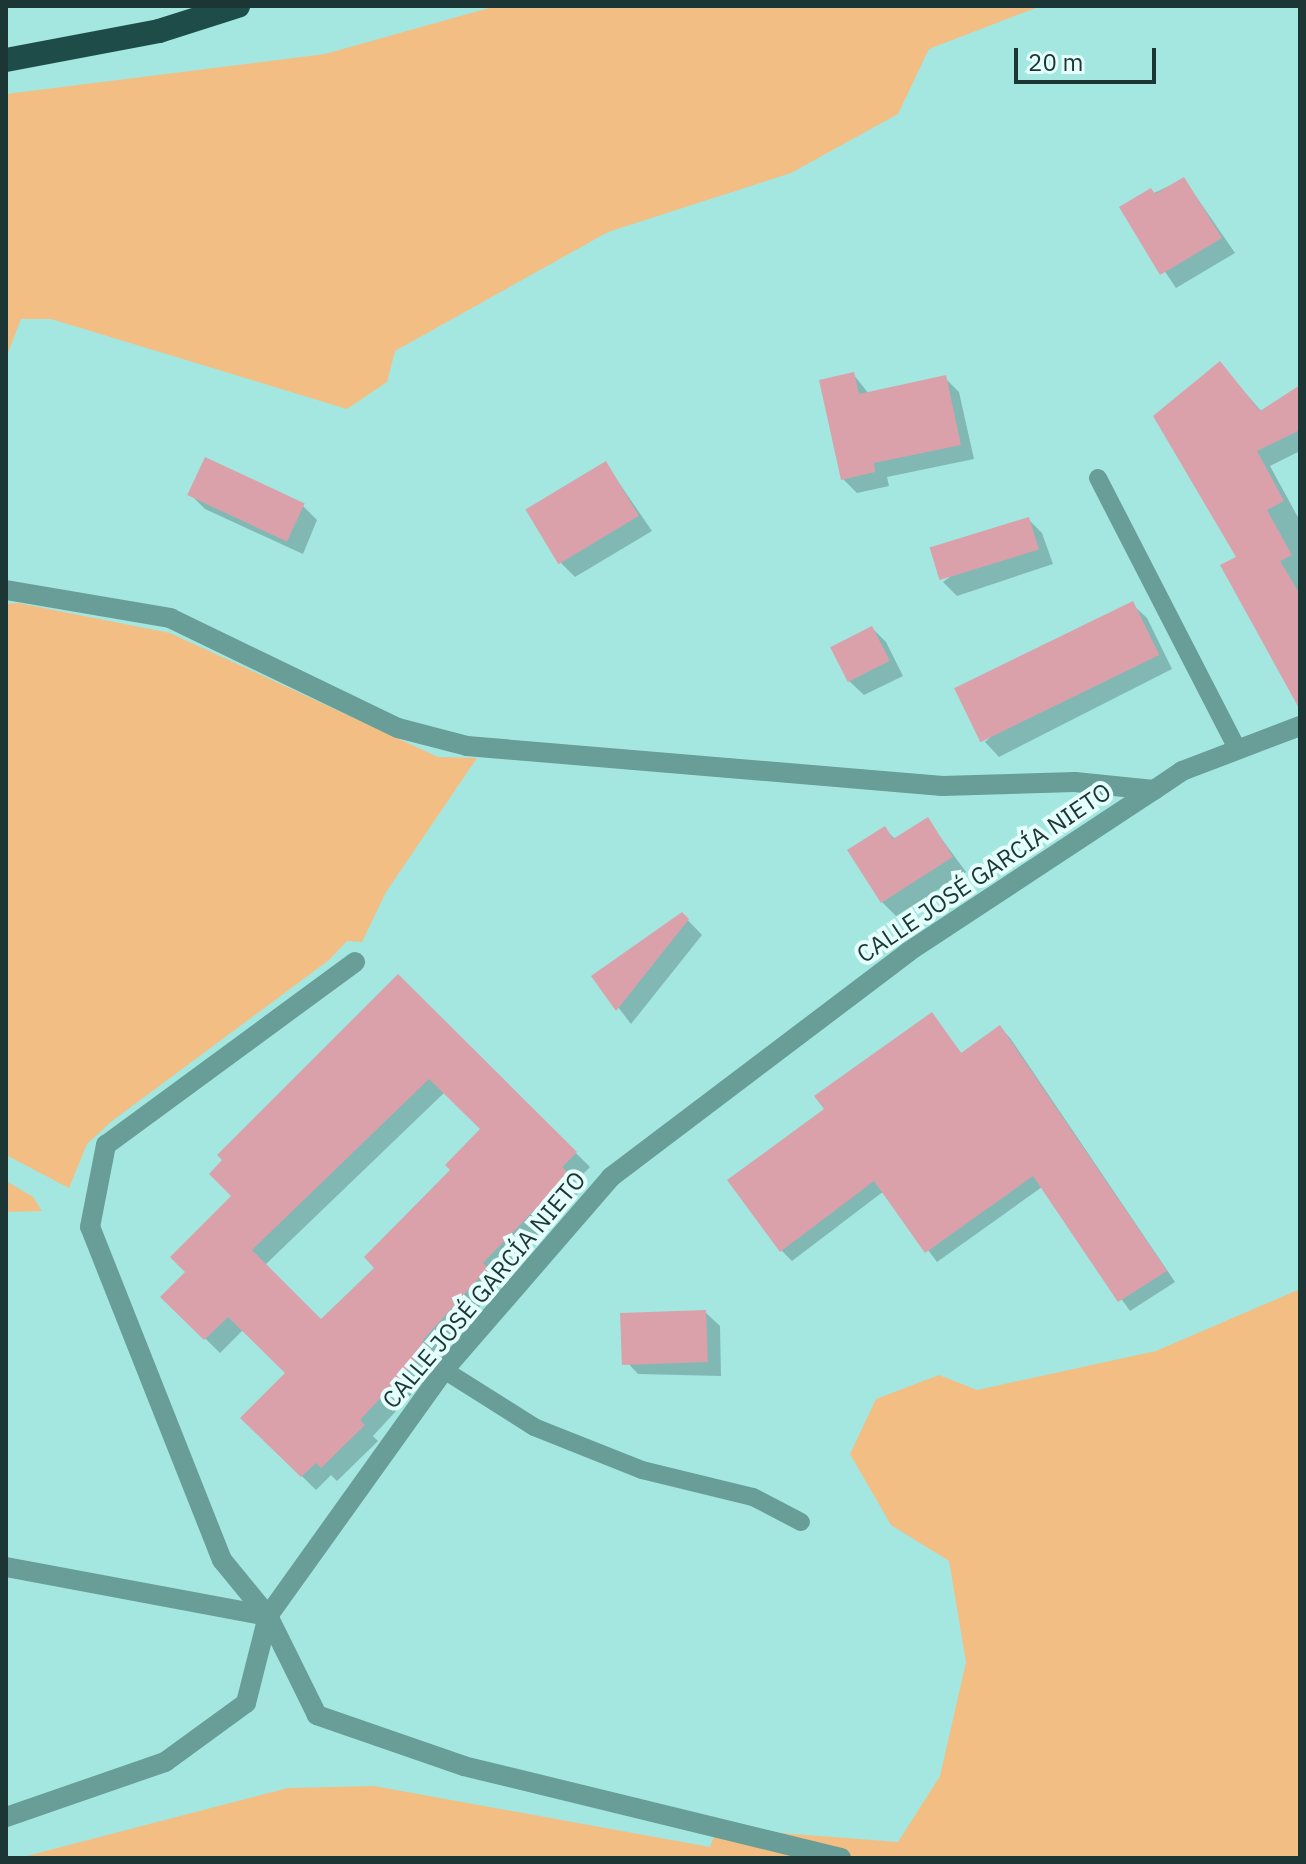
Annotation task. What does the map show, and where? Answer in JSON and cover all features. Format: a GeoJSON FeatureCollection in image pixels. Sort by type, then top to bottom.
{"type":"FeatureCollection","features":[{"type":"Feature","properties":{"kind":"highway"},"geometry":{"type":"LineString","coordinates":[[6,60],[130,37],[238,6]]}},
{"type":"Feature","properties":{"kind":"street"},"geometry":{"type":"LineString","coordinates":[[6,590],[170,618],[398,728],[467,746],[942,786],[1075,782],[1154,790]]}},
{"type":"Feature","properties":{"kind":"street","name":"CALLE JOSÉ GARCÍA NIETO"},"geometry":{"type":"LineString","coordinates":[[268,1616],[444,1370],[611,1177],[908,952],[1182,771],[1300,726]]}},
{"type":"Feature","properties":{"kind":"street"},"geometry":{"type":"LineString","coordinates":[[355,962],[106,1145],[90,1227],[222,1560],[268,1616],[317,1715],[464,1766],[841,1858]]}},
{"type":"Feature","properties":{"kind":"street"},"geometry":{"type":"LineString","coordinates":[[6,1567],[268,1616]]}},
{"type":"Feature","properties":{"kind":"street"},"geometry":{"type":"LineString","coordinates":[[6,1817],[165,1762],[246,1703],[268,1616]]}},
{"type":"Feature","properties":{"kind":"lane"},"geometry":{"type":"LineString","coordinates":[[1098,478],[1238,750]]}},
{"type":"Feature","properties":{"kind":"lane"},"geometry":{"type":"LineString","coordinates":[[444,1370],[534,1427],[642,1470],[753,1497],[801,1522]]}},
{"type":"Feature","properties":{"kind":"shaded area"},"geometry":{"type":"Polygon","coordinates":[[[496,6],[1041,6],[929,49],[898,114],[791,173],[608,232],[395,351],[387,382],[347,409],[51,319],[21,319],[6,358],[6,94],[325,54],[496,6]]]}},
{"type":"Feature","properties":{"kind":"shaded area"},"geometry":{"type":"Polygon","coordinates":[[[18,603],[170,633],[438,757],[477,758],[386,892],[362,942],[347,941],[329,960],[112,1121],[87,1144],[69,1188],[6,1155],[6,604],[18,603]]]}},
{"type":"Feature","properties":{"kind":"shaded area"},"geometry":{"type":"Polygon","coordinates":[[[6,1181],[33,1197],[42,1211],[6,1212],[6,1181]]]}},
{"type":"Feature","properties":{"kind":"shaded area"},"geometry":{"type":"Polygon","coordinates":[[[1300,1289],[1300,1858],[19,1858],[288,1788],[374,1786],[710,1847],[717,1828],[898,1842],[940,1776],[966,1662],[949,1561],[891,1525],[850,1454],[876,1399],[939,1375],[977,1390],[1156,1351],[1300,1289]]]}},
{"type":"Feature","properties":{"kind":"building"},"geometry":{"type":"Polygon","coordinates":[[[1184,177],[1222,238],[1160,275],[1119,207],[1151,188],[1155,194],[1184,177]]]}},
{"type":"Feature","properties":{"kind":"building"},"geometry":{"type":"Polygon","coordinates":[[[1220,361],[1260,411],[1300,385],[1300,430],[1257,451],[1284,501],[1267,510],[1292,555],[1280,561],[1300,594],[1300,710],[1220,565],[1236,557],[1153,416],[1220,361]]]}},
{"type":"Feature","properties":{"kind":"building"},"geometry":{"type":"Polygon","coordinates":[[[854,372],[859,394],[946,375],[961,445],[874,463],[875,472],[841,480],[819,380],[854,372]]]}},
{"type":"Feature","properties":{"kind":"building"},"geometry":{"type":"Polygon","coordinates":[[[205,457],[305,503],[287,542],[187,495],[205,457]]]}},
{"type":"Feature","properties":{"kind":"building"},"geometry":{"type":"Polygon","coordinates":[[[606,461],[639,516],[558,564],[525,509],[606,461]]]}},
{"type":"Feature","properties":{"kind":"building"},"geometry":{"type":"Polygon","coordinates":[[[1029,517],[1039,550],[939,580],[930,547],[1029,517]]]}},
{"type":"Feature","properties":{"kind":"building"},"geometry":{"type":"Polygon","coordinates":[[[1133,601],[1159,655],[980,742],[954,688],[1133,601]]]}},
{"type":"Feature","properties":{"kind":"building"},"geometry":{"type":"Polygon","coordinates":[[[872,626],[890,661],[848,682],[830,647],[872,626]]]}},
{"type":"Feature","properties":{"kind":"building"},"geometry":{"type":"Polygon","coordinates":[[[928,817],[953,857],[881,903],[847,850],[885,826],[893,839],[928,817]]]}},
{"type":"Feature","properties":{"kind":"building"},"geometry":{"type":"Polygon","coordinates":[[[682,912],[689,919],[616,1011],[591,976],[682,912]]]}},
{"type":"Feature","properties":{"kind":"building"},"geometry":{"type":"Polygon","coordinates":[[[398,974],[577,1152],[562,1167],[569,1174],[483,1263],[488,1268],[422,1341],[428,1347],[360,1420],[365,1425],[321,1468],[316,1463],[301,1477],[240,1418],[285,1373],[228,1317],[204,1340],[160,1297],[185,1272],[170,1257],[231,1196],[209,1174],[222,1160],[217,1155],[398,974]],[[429,1079],[252,1250],[321,1319],[374,1268],[364,1257],[450,1170],[445,1165],[480,1129],[429,1079]]]}},
{"type":"Feature","properties":{"kind":"building"},"geometry":{"type":"Polygon","coordinates":[[[932,1012],[961,1053],[1000,1025],[1167,1271],[1118,1302],[1033,1176],[925,1253],[874,1181],[780,1252],[727,1180],[824,1109],[814,1096],[932,1012]]]}},
{"type":"Feature","properties":{"kind":"building"},"geometry":{"type":"Polygon","coordinates":[[[706,1310],[708,1362],[622,1365],[620,1313],[706,1310]]]}}]}
